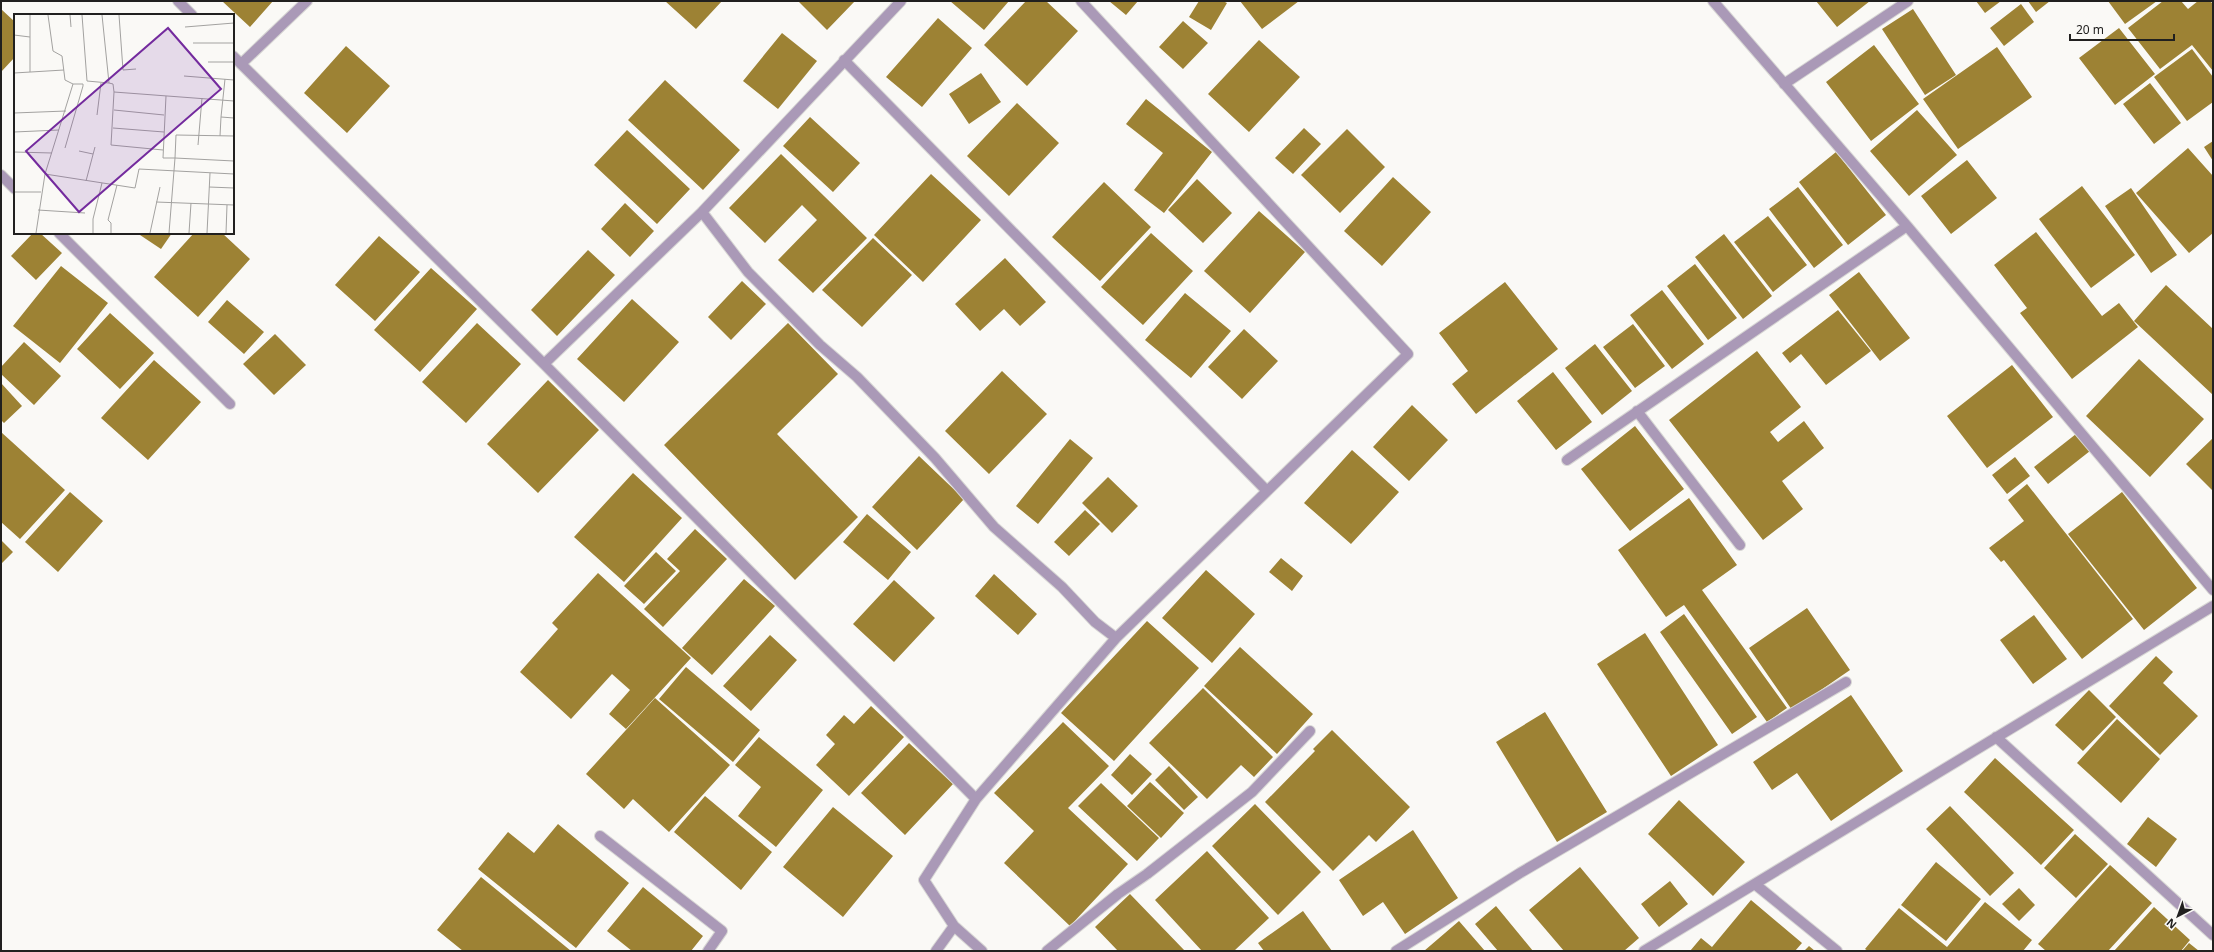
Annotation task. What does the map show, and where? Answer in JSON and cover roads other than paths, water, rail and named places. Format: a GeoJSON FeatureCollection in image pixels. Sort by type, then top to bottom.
{"type":"FeatureCollection","features":[{"type":"Feature","properties":{"kind":"street"},"geometry":{"type":"LineString","coordinates":[[178,1],[191,14]]}},
{"type":"Feature","properties":{"kind":"street"},"geometry":{"type":"LineString","coordinates":[[241,64],[307,1]]}},
{"type":"Feature","properties":{"kind":"street"},"geometry":{"type":"LineString","coordinates":[[544,364],[702,212],[901,1]]}},
{"type":"Feature","properties":{"kind":"street"},"geometry":{"type":"LineString","coordinates":[[982,951],[954,926],[924,880],[976,799],[1116,638],[1234,525],[1408,354],[1081,1]]}},
{"type":"Feature","properties":{"kind":"street"},"geometry":{"type":"LineString","coordinates":[[1713,1],[1907,226],[2213,590]]}},
{"type":"Feature","properties":{"kind":"street"},"geometry":{"type":"LineString","coordinates":[[1784,84],[1908,1]]}},
{"type":"Feature","properties":{"kind":"street"},"geometry":{"type":"LineString","coordinates":[[234,57],[544,364],[976,799]]}},
{"type":"Feature","properties":{"kind":"street"},"geometry":{"type":"LineString","coordinates":[[844,60],[1267,491]]}},
{"type":"Feature","properties":{"kind":"street"},"geometry":{"type":"LineString","coordinates":[[1,175],[14,188]]}},
{"type":"Feature","properties":{"kind":"street"},"geometry":{"type":"LineString","coordinates":[[702,212],[748,272],[820,345],[857,377],[935,458],[994,528],[1062,587],[1095,622],[1116,638]]}},
{"type":"Feature","properties":{"kind":"street"},"geometry":{"type":"LineString","coordinates":[[1567,460],[1907,226]]}},
{"type":"Feature","properties":{"kind":"street"},"geometry":{"type":"LineString","coordinates":[[60,234],[230,404]]}},
{"type":"Feature","properties":{"kind":"street"},"geometry":{"type":"LineString","coordinates":[[1637,411],[1740,545]]}},
{"type":"Feature","properties":{"kind":"street"},"geometry":{"type":"LineString","coordinates":[[1644,951],[1756,885],[1996,737],[2213,606]]}},
{"type":"Feature","properties":{"kind":"street"},"geometry":{"type":"LineString","coordinates":[[1396,951],[1520,873],[1846,682]]}},
{"type":"Feature","properties":{"kind":"street"},"geometry":{"type":"LineString","coordinates":[[1047,951],[1118,894],[1147,874],[1252,792],[1310,731]]}},
{"type":"Feature","properties":{"kind":"street"},"geometry":{"type":"LineString","coordinates":[[1996,737],[2213,936]]}},
{"type":"Feature","properties":{"kind":"street"},"geometry":{"type":"LineString","coordinates":[[600,836],[722,931],[708,951]]}},
{"type":"Feature","properties":{"kind":"street"},"geometry":{"type":"LineString","coordinates":[[1756,885],[1837,951]]}},
{"type":"Feature","properties":{"kind":"street"},"geometry":{"type":"LineString","coordinates":[[936,951],[954,926]]}}]}
